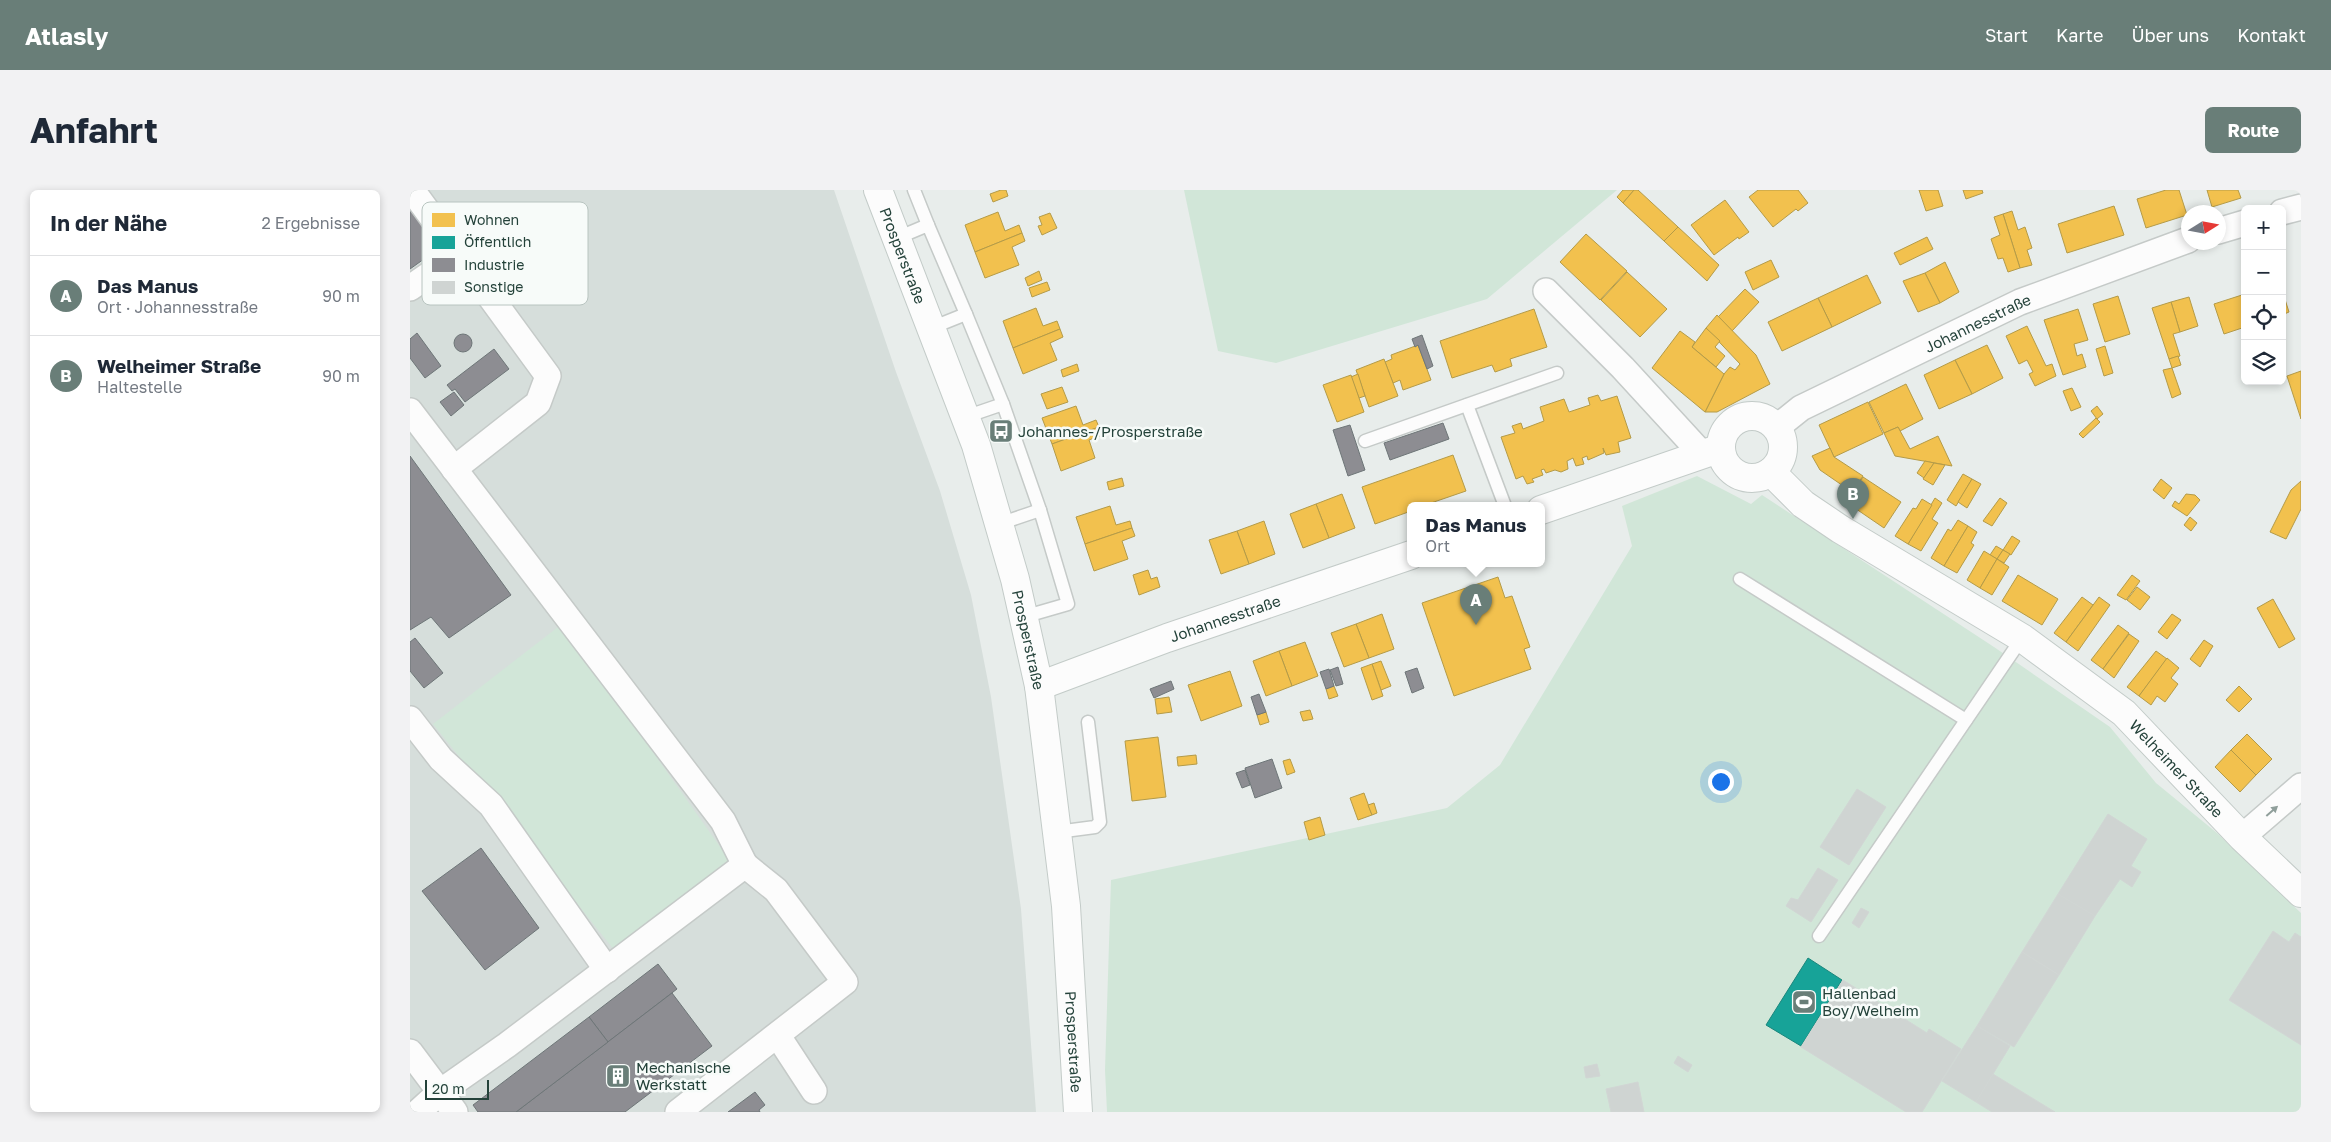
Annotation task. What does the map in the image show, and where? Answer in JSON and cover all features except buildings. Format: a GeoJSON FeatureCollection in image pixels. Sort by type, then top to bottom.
{"type":"FeatureCollection","features":[{"type":"Feature","properties":{"kind":"street"},"geometry":{"type":"LineString","coordinates":[[412,190],[422,204]]}},
{"type":"Feature","properties":{"kind":"street","name":"Prosperstraße"},"geometry":{"type":"LineString","coordinates":[[878,190],[976,445],[1023,617],[1039,686],[1066,906],[1078,1112]]}},
{"type":"Feature","properties":{"kind":"street"},"geometry":{"type":"LineString","coordinates":[[2286,211],[2301,206]]}},
{"type":"Feature","properties":{"kind":"street"},"geometry":{"type":"LineString","coordinates":[[2226,229],[2241,224]]}},
{"type":"Feature","properties":{"kind":"street","name":"Johannesstraße"},"geometry":{"type":"LineString","coordinates":[[1776,428],[1801,408],[2020,302],[2181,242]]}},
{"type":"Feature","properties":{"kind":"street"},"geometry":{"type":"LineString","coordinates":[[410,288],[422,280]]}},
{"type":"Feature","properties":{"kind":"street"},"geometry":{"type":"LineString","coordinates":[[1545,509],[1712,451],[1726,430],[1741,418],[1760,417],[1776,428],[1782,438],[1783,451],[1779,462],[1771,472],[1761,477],[1750,478],[1739,475],[1730,468],[1724,459],[1712,451],[1623,368],[1546,291]]}},
{"type":"Feature","properties":{"kind":"street"},"geometry":{"type":"LineString","coordinates":[[454,469],[538,403],[548,376],[496,305]]}},
{"type":"Feature","properties":{"kind":"street"},"geometry":{"type":"LineString","coordinates":[[410,412],[723,822],[745,865],[776,890],[845,982],[678,1112]]}},
{"type":"Feature","properties":{"kind":"street","name":"Welheimer Straße"},"geometry":{"type":"LineString","coordinates":[[1771,472],[1803,504],[1840,529],[2022,638],[2124,713],[2242,837],[2301,893]]}},
{"type":"Feature","properties":{"kind":"street","name":"Johannesstraße"},"geometry":{"type":"LineString","coordinates":[[1039,686],[1167,638],[1407,555]]}},
{"type":"Feature","properties":{"kind":"street"},"geometry":{"type":"LineString","coordinates":[[410,719],[441,759],[491,805],[608,970]]}},
{"type":"Feature","properties":{"kind":"street"},"geometry":{"type":"LineString","coordinates":[[2242,837],[2301,786]]}},
{"type":"Feature","properties":{"kind":"street"},"geometry":{"type":"LineString","coordinates":[[418,1112],[440,1092],[608,970],[745,865]]}},
{"type":"Feature","properties":{"kind":"street"},"geometry":{"type":"LineString","coordinates":[[778,1036],[814,1091]]}},
{"type":"Feature","properties":{"kind":"street"},"geometry":{"type":"LineString","coordinates":[[410,1052],[455,1112]]}},
{"type":"Feature","properties":{"kind":"lane"},"geometry":{"type":"LineString","coordinates":[[914,190],[1003,404],[1040,510],[1068,604],[1023,617]]}},
{"type":"Feature","properties":{"kind":"lane"},"geometry":{"type":"LineString","coordinates":[[896,238],[928,225]]}},
{"type":"Feature","properties":{"kind":"lane"},"geometry":{"type":"LineString","coordinates":[[931,328],[966,314]]}},
{"type":"Feature","properties":{"kind":"lane"},"geometry":{"type":"LineString","coordinates":[[1365,441],[1557,373]]}},
{"type":"Feature","properties":{"kind":"lane"},"geometry":{"type":"LineString","coordinates":[[965,417],[1003,404]]}},
{"type":"Feature","properties":{"kind":"lane"},"geometry":{"type":"LineString","coordinates":[[1467,405],[1503,502]]}},
{"type":"Feature","properties":{"kind":"lane"},"geometry":{"type":"LineString","coordinates":[[998,524],[1040,510]]}},
{"type":"Feature","properties":{"kind":"lane"},"geometry":{"type":"LineString","coordinates":[[1740,579],[1966,720]]}},
{"type":"Feature","properties":{"kind":"lane"},"geometry":{"type":"LineString","coordinates":[[1819,936],[2022,638]]}},
{"type":"Feature","properties":{"kind":"lane"},"geometry":{"type":"LineString","coordinates":[[1057,832],[1095,827],[1100,822],[1088,722]]}},
{"type":"Feature","properties":{"kind":"shaded area"},"geometry":{"type":"Polygon","coordinates":[[[410,190],[834,190],[896,372],[940,491],[971,595],[991,697],[1021,909],[1036,1112],[410,1112],[410,190]]]}},
{"type":"Feature","properties":{"kind":"green space"},"geometry":{"type":"Polygon","coordinates":[[[1184,190],[1617,190],[1487,299],[1276,363],[1218,351],[1184,190]]]}},
{"type":"Feature","properties":{"kind":"green space"},"geometry":{"type":"Polygon","coordinates":[[[1697,476],[1751,504],[1762,495],[1994,647],[2110,727],[2156,783],[2217,833],[2301,913],[2301,1112],[1107,1112],[1105,1070],[1111,880],[1447,808],[1500,765],[1632,546],[1622,506],[1697,476]]]}},
{"type":"Feature","properties":{"kind":"green space"},"geometry":{"type":"Polygon","coordinates":[[[562,624],[733,865],[619,956],[433,724],[562,624]]]}},
{"type":"Feature","properties":{"kind":"place","name":"Johannes-/Prosperstraße"},"geometry":{"type":"Point","coordinates":[1001,431]}},
{"type":"Feature","properties":{"kind":"place","name":"Welheimer Straße"},"geometry":{"type":"Point","coordinates":[1853,519]}},
{"type":"Feature","properties":{"kind":"place","name":"Das Manus"},"geometry":{"type":"Point","coordinates":[1476,625]}},
{"type":"Feature","properties":{"kind":"place","name":"Hallenbad Boy/Welheim"},"geometry":{"type":"Point","coordinates":[1804,1002]}},
{"type":"Feature","properties":{"kind":"place","name":"Mechanische Werkstatt"},"geometry":{"type":"Point","coordinates":[618,1076]}}]}
